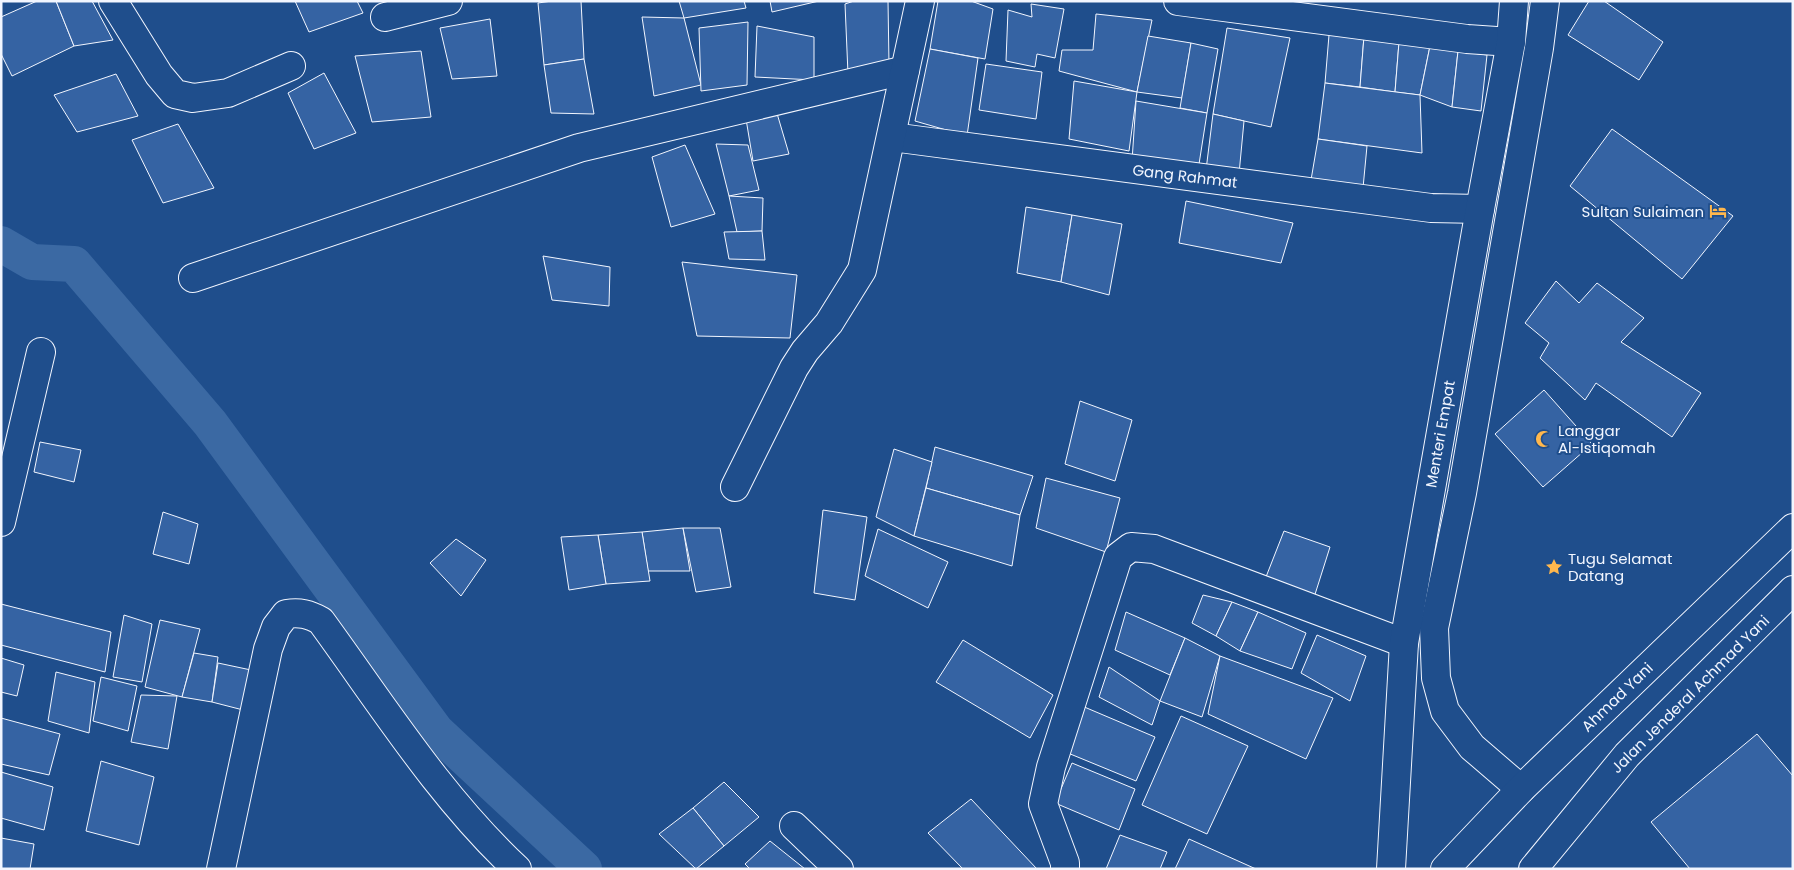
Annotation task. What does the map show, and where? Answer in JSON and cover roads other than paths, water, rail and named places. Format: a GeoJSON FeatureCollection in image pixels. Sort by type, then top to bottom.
{"type":"FeatureCollection","features":[{"type":"Feature","properties":{"kind":"main road"},"geometry":{"type":"LineString","coordinates":[[113,1],[158,75],[175,94],[193,98],[228,93],[291,66]]}},
{"type":"Feature","properties":{"kind":"main road"},"geometry":{"type":"LineString","coordinates":[[385,17],[448,1]]}},
{"type":"Feature","properties":{"kind":"main road"},"geometry":{"type":"LineString","coordinates":[[735,486],[794,368],[828,323],[862,270],[920,1]]}},
{"type":"Feature","properties":{"kind":"main road"},"geometry":{"type":"LineString","coordinates":[[1178,1],[1468,39],[1511,42],[1540,48]]}},
{"type":"Feature","properties":{"kind":"main road","name":"Menteri Empat"},"geometry":{"type":"LineString","coordinates":[[1390,869],[1404,643],[1511,42],[1514,1]]}},
{"type":"Feature","properties":{"kind":"main road"},"geometry":{"type":"LineString","coordinates":[[1521,789],[1472,747],[1445,711],[1436,678],[1434,628],[1462,493],[1540,48],[1545,1]]}},
{"type":"Feature","properties":{"kind":"main road"},"geometry":{"type":"LineString","coordinates":[[193,278],[579,148],[905,70]]}},
{"type":"Feature","properties":{"kind":"main road","name":"Gang Rahmat"},"geometry":{"type":"LineString","coordinates":[[892,137],[1431,208],[1480,209],[1511,215]]}},
{"type":"Feature","properties":{"kind":"main road"},"geometry":{"type":"LineString","coordinates":[[1,522],[41,352]]}},
{"type":"Feature","properties":{"kind":"main road"},"geometry":{"type":"LineString","coordinates":[[1430,492],[1462,493]]}},
{"type":"Feature","properties":{"kind":"main road","name":"Ahmad Yani"},"geometry":{"type":"LineString","coordinates":[[1445,869],[1521,789],[1789,540]]}},
{"type":"Feature","properties":{"kind":"main road"},"geometry":{"type":"LineString","coordinates":[[1065,869],[1065,863],[1043,804],[1051,766],[1110,579],[1118,557],[1131,547],[1154,549],[1404,643]]}},
{"type":"Feature","properties":{"kind":"main road","name":"Jalan Jenderal Achmad Yani"},"geometry":{"type":"LineString","coordinates":[[1533,869],[1627,755],[1793,590]]}},
{"type":"Feature","properties":{"kind":"main road"},"geometry":{"type":"LineString","coordinates":[[221,869],[268,648],[276,627],[286,614],[298,612],[310,615],[321,621],[460,809],[517,869]]}},
{"type":"Feature","properties":{"kind":"main road"},"geometry":{"type":"LineString","coordinates":[[794,826],[839,869]]}},
{"type":"Feature","properties":{"kind":"waterway"},"geometry":{"type":"LineString","coordinates":[[1,244],[32,262],[74,264],[210,423],[436,731],[584,869]]}},
{"type":"Feature","properties":{"kind":"place","name":"Sultan Sulaiman"},"geometry":{"type":"Point","coordinates":[1718,211]}},
{"type":"Feature","properties":{"kind":"place","name":"Langgar Al-Istiqomah"},"geometry":{"type":"Point","coordinates":[1544,439]}},
{"type":"Feature","properties":{"kind":"place","name":"Tugu Selamat Datang"},"geometry":{"type":"Point","coordinates":[1554,567]}}]}
